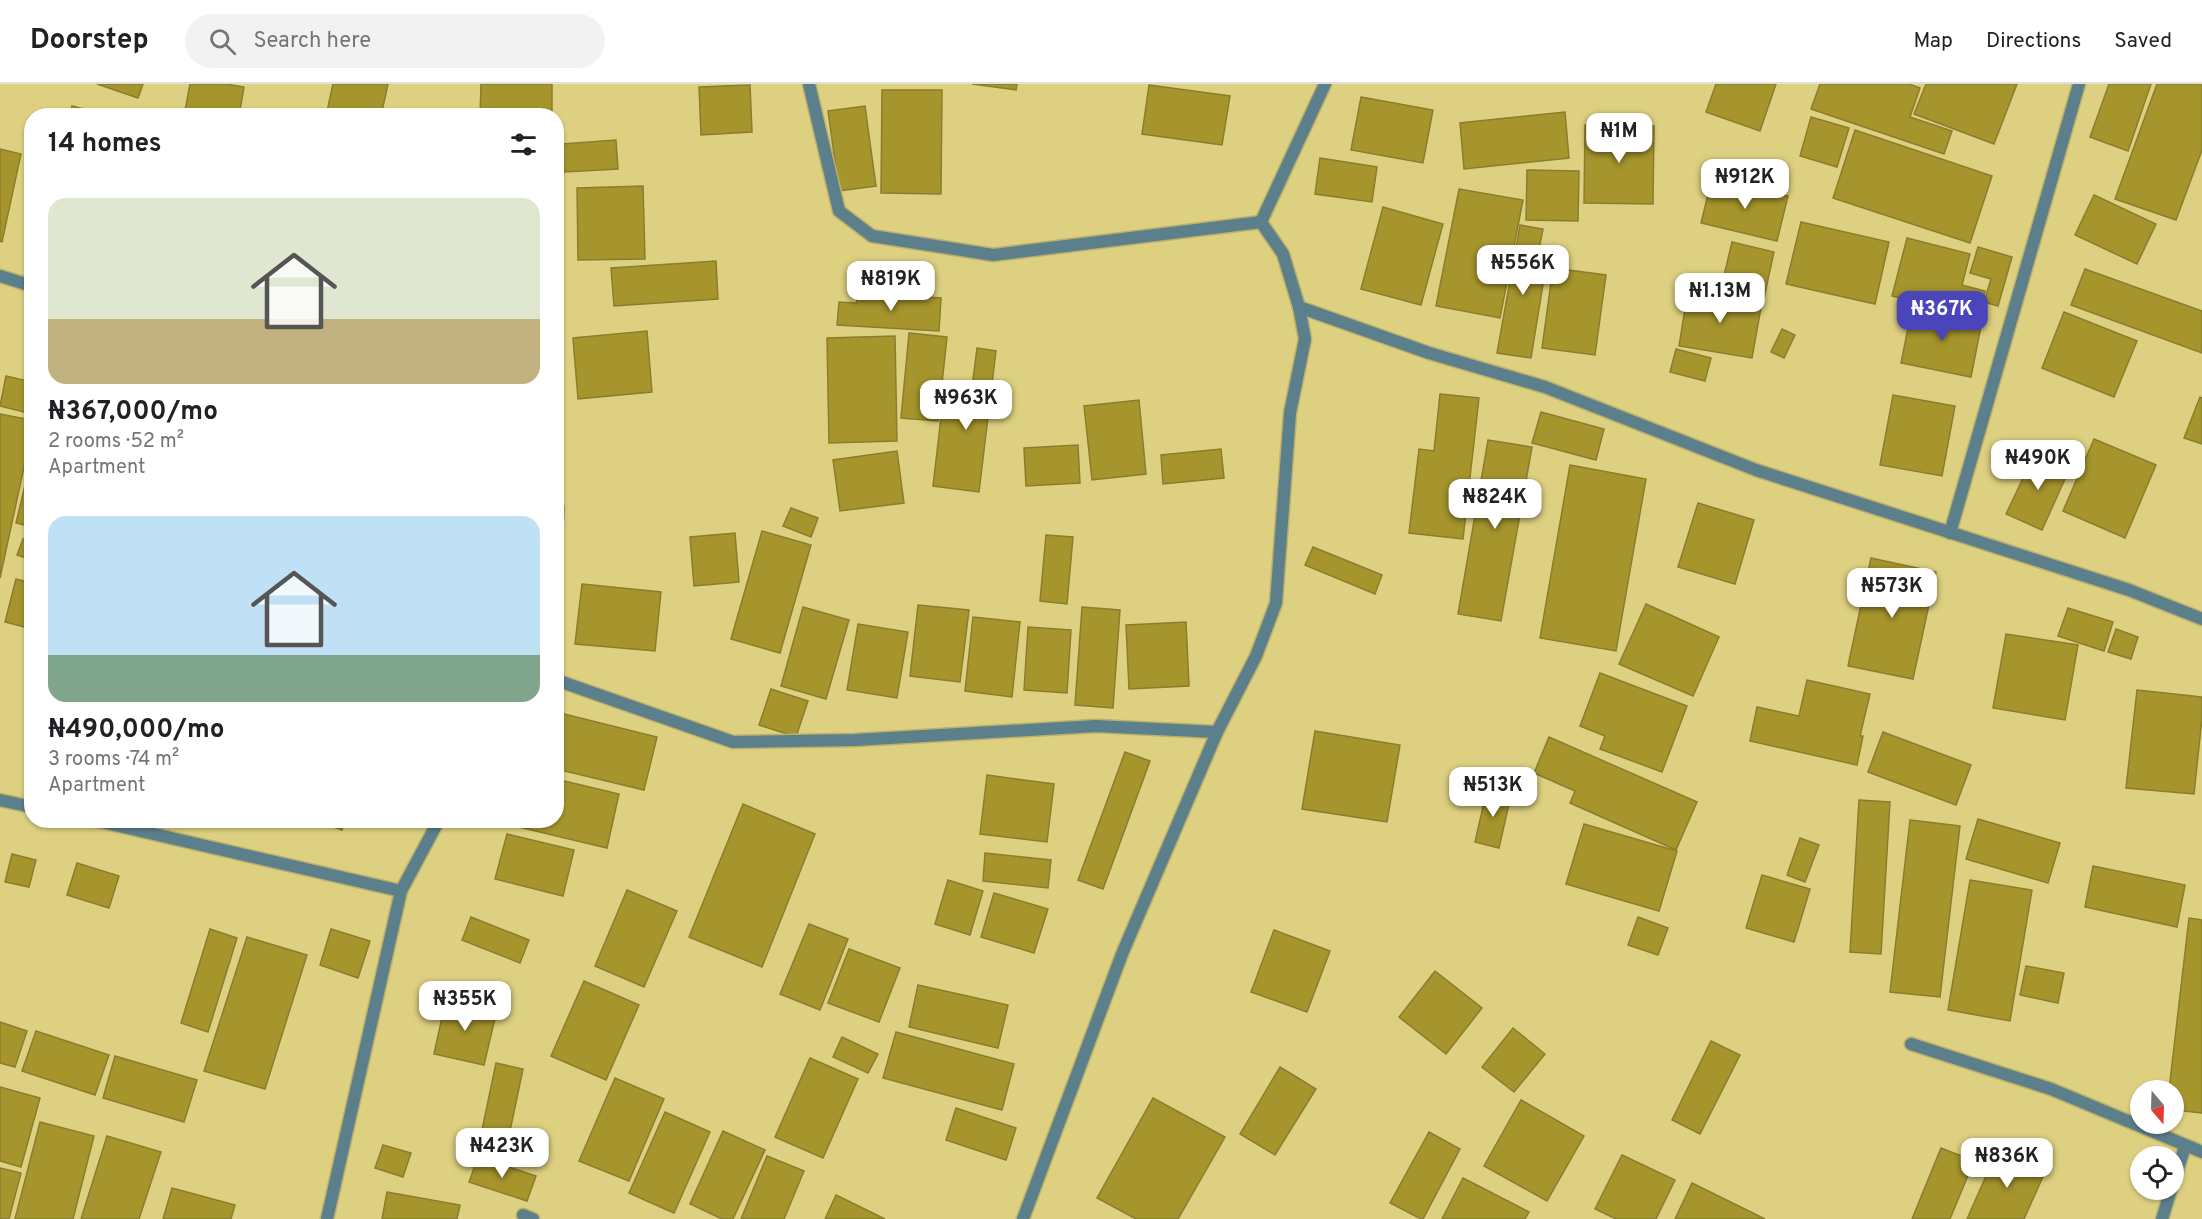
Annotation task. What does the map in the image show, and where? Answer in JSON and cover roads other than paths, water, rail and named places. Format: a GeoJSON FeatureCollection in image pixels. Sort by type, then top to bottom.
{"type":"FeatureCollection","features":[{"type":"Feature","properties":{"kind":"street"},"geometry":{"type":"LineString","coordinates":[[809,84],[839,211],[872,236],[993,255],[1261,222]]}},
{"type":"Feature","properties":{"kind":"street"},"geometry":{"type":"LineString","coordinates":[[1261,222],[1325,84]]}},
{"type":"Feature","properties":{"kind":"street"},"geometry":{"type":"LineString","coordinates":[[1950,533],[2079,84]]}},
{"type":"Feature","properties":{"kind":"street"},"geometry":{"type":"LineString","coordinates":[[1023,1219],[1122,954],[1217,732],[1256,656],[1276,603],[1290,412],[1305,339],[1299,306],[1284,254],[1261,222]]}},
{"type":"Feature","properties":{"kind":"street"},"geometry":{"type":"LineString","coordinates":[[0,276],[24,284]]}},
{"type":"Feature","properties":{"kind":"street"},"geometry":{"type":"LineString","coordinates":[[1299,306],[1429,352],[1545,387],[1756,470],[2129,590],[2202,619]]}},
{"type":"Feature","properties":{"kind":"street"},"geometry":{"type":"LineString","coordinates":[[564,683],[733,742],[855,740],[1096,726],[1217,732]]}},
{"type":"Feature","properties":{"kind":"street"},"geometry":{"type":"LineString","coordinates":[[0,800],[24,805]]}},
{"type":"Feature","properties":{"kind":"street"},"geometry":{"type":"LineString","coordinates":[[128,828],[401,891]]}},
{"type":"Feature","properties":{"kind":"street"},"geometry":{"type":"LineString","coordinates":[[327,1219],[401,891],[435,828]]}},
{"type":"Feature","properties":{"kind":"street"},"geometry":{"type":"LineString","coordinates":[[1911,1044],[2051,1089],[2202,1152]]}},
{"type":"Feature","properties":{"kind":"street"},"geometry":{"type":"LineString","coordinates":[[2162,1219],[2168,1200]]}}]}
